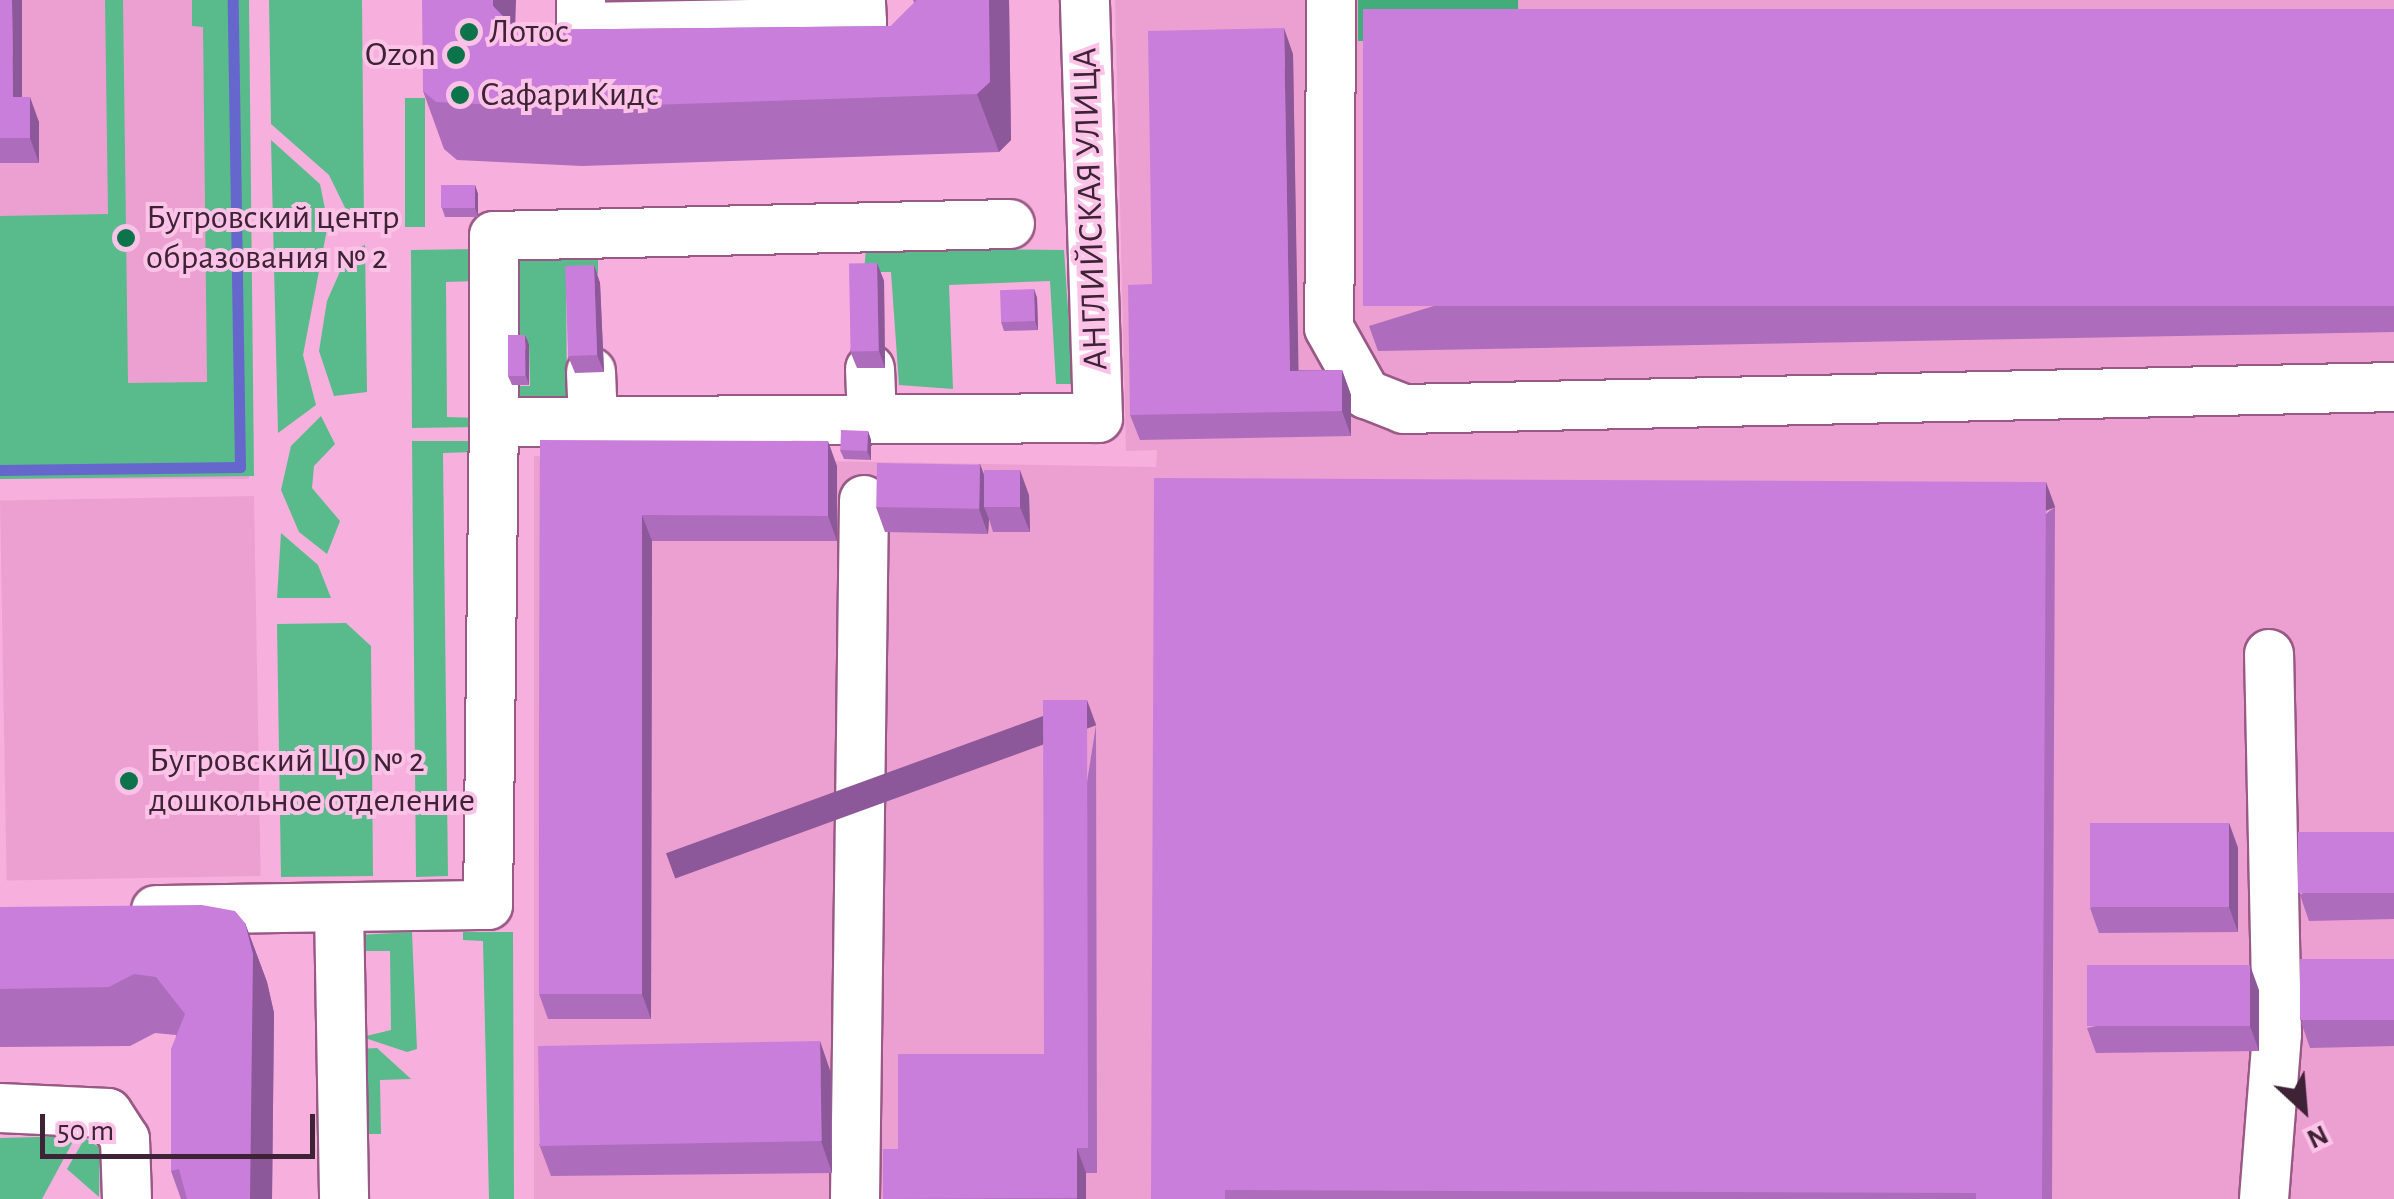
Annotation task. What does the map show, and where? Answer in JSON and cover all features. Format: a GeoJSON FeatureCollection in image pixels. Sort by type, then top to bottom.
{"type":"FeatureCollection","features":[{"type":"Feature","properties":{"kind":"street"},"geometry":{"type":"LineString","coordinates":[[581,0],[582,27],[862,22],[861,0]]}},
{"type":"Feature","properties":{"kind":"street","name":"АНГЛИЙСКАЯ УЛИЦА"},"geometry":{"type":"LineString","coordinates":[[872,419],[1098,418],[1085,0]]}},
{"type":"Feature","properties":{"kind":"street"},"geometry":{"type":"LineString","coordinates":[[1332,0],[1330,328],[1366,394],[1404,409],[2394,387]]}},
{"type":"Feature","properties":{"kind":"street"},"geometry":{"type":"LineString","coordinates":[[117,910],[488,905],[494,236],[1010,224]]}},
{"type":"Feature","properties":{"kind":"street"},"geometry":{"type":"LineString","coordinates":[[494,422],[872,419],[870,369]]}},
{"type":"Feature","properties":{"kind":"street"},"geometry":{"type":"LineString","coordinates":[[591,372],[593,422]]}},
{"type":"Feature","properties":{"kind":"street"},"geometry":{"type":"LineString","coordinates":[[855,1199],[864,500]]}},
{"type":"Feature","properties":{"kind":"street"},"geometry":{"type":"LineString","coordinates":[[2264,1199],[2277,1034],[2269,654]]}},
{"type":"Feature","properties":{"kind":"street"},"geometry":{"type":"LineString","coordinates":[[339,908],[344,1199]]}},
{"type":"Feature","properties":{"kind":"street"},"geometry":{"type":"LineString","coordinates":[[0,1108],[108,1113],[125,1139],[128,1199]]}},
{"type":"Feature","properties":{"kind":"shaded area","name":"Бугровский центр образования № 2"},"geometry":{"type":"Polygon","coordinates":[[[0,0],[249,0],[249,479],[0,479],[0,0]]]}},
{"type":"Feature","properties":{"kind":"shaded area"},"geometry":{"type":"Polygon","coordinates":[[[1115,0],[2394,0],[2394,1199],[534,1199],[534,456],[1156,467],[1157,450],[1126,451],[1115,0]]]}},
{"type":"Feature","properties":{"kind":"shaded area","name":"Бугровский ЦО № 2 дошкольное отделение"},"geometry":{"type":"Polygon","coordinates":[[[254,496],[261,876],[7,880],[0,500],[254,496]]]}},
{"type":"Feature","properties":{"kind":"green space"},"geometry":{"type":"Polygon","coordinates":[[[105,0],[123,0],[128,383],[207,382],[203,27],[192,26],[192,0],[249,0],[254,476],[0,479],[0,216],[108,214],[105,0]]]}},
{"type":"Feature","properties":{"kind":"green space"},"geometry":{"type":"Polygon","coordinates":[[[269,0],[362,0],[364,222],[352,222],[329,175],[271,124],[269,0]]]}},
{"type":"Feature","properties":{"kind":"green space"},"geometry":{"type":"Polygon","coordinates":[[[1358,0],[1518,0],[1518,41],[1358,41],[1358,0]]]}},
{"type":"Feature","properties":{"kind":"green space"},"geometry":{"type":"Polygon","coordinates":[[[405,98],[425,98],[425,227],[405,227],[405,98]]]}},
{"type":"Feature","properties":{"kind":"green space"},"geometry":{"type":"Polygon","coordinates":[[[271,140],[320,184],[328,224],[303,355],[316,405],[278,433],[271,140]]]}},
{"type":"Feature","properties":{"kind":"green space"},"geometry":{"type":"Polygon","coordinates":[[[365,245],[367,392],[334,396],[319,351],[327,301],[349,251],[365,245]]]}},
{"type":"Feature","properties":{"kind":"green space"},"geometry":{"type":"Polygon","coordinates":[[[598,247],[598,274],[566,275],[567,402],[527,402],[517,396],[518,386],[530,386],[529,343],[516,342],[512,270],[522,254],[598,247]]]}},
{"type":"Feature","properties":{"kind":"green space"},"geometry":{"type":"Polygon","coordinates":[[[866,248],[1064,250],[1073,384],[1056,384],[1050,281],[949,285],[953,389],[899,385],[891,272],[864,272],[866,248]]]}},
{"type":"Feature","properties":{"kind":"green space"},"geometry":{"type":"Polygon","coordinates":[[[477,249],[478,281],[446,282],[447,417],[478,418],[479,427],[412,428],[411,250],[477,249]]]}},
{"type":"Feature","properties":{"kind":"green space"},"geometry":{"type":"Polygon","coordinates":[[[321,416],[335,444],[314,466],[312,488],[340,521],[327,554],[299,532],[281,490],[291,446],[321,416]]]}},
{"type":"Feature","properties":{"kind":"green space"},"geometry":{"type":"Polygon","coordinates":[[[412,441],[473,441],[473,452],[443,453],[448,876],[416,877],[412,441]]]}},
{"type":"Feature","properties":{"kind":"green space"},"geometry":{"type":"Polygon","coordinates":[[[281,533],[318,565],[331,598],[277,598],[281,533]]]}},
{"type":"Feature","properties":{"kind":"green space"},"geometry":{"type":"Polygon","coordinates":[[[346,623],[371,646],[373,876],[281,877],[277,624],[346,623]]]}},
{"type":"Feature","properties":{"kind":"green space"},"geometry":{"type":"Polygon","coordinates":[[[412,932],[417,1049],[407,1052],[362,1037],[391,1030],[390,951],[365,951],[359,935],[412,932]]]}},
{"type":"Feature","properties":{"kind":"green space"},"geometry":{"type":"Polygon","coordinates":[[[463,932],[513,932],[514,1199],[489,1199],[483,941],[463,940],[463,932]]]}},
{"type":"Feature","properties":{"kind":"green space"},"geometry":{"type":"Polygon","coordinates":[[[377,1048],[411,1079],[380,1080],[381,1134],[366,1134],[359,1049],[377,1048]]]}},
{"type":"Feature","properties":{"kind":"green space"},"geometry":{"type":"Polygon","coordinates":[[[76,1136],[42,1199],[0,1199],[0,1138],[76,1136]]]}},
{"type":"Feature","properties":{"kind":"green space"},"geometry":{"type":"Polygon","coordinates":[[[85,1138],[100,1148],[99,1197],[67,1169],[85,1138]]]}},
{"type":"Feature","properties":{"kind":"building"},"geometry":{"type":"Polygon","coordinates":[[[0,0],[12,0],[13,97],[30,97],[30,138],[0,138],[0,0]]]}},
{"type":"Feature","properties":{"kind":"building"},"geometry":{"type":"Polygon","coordinates":[[[422,0],[493,0],[493,6],[517,30],[891,26],[917,0],[989,0],[990,82],[977,94],[561,108],[436,102],[423,91],[422,0]]]}},
{"type":"Feature","properties":{"kind":"building"},"geometry":{"type":"Polygon","coordinates":[[[1363,9],[2394,9],[2394,306],[1363,306],[1363,9]]]}},
{"type":"Feature","properties":{"kind":"building"},"geometry":{"type":"Polygon","coordinates":[[[1284,28],[1290,371],[1342,370],[1342,411],[1130,415],[1128,285],[1152,284],[1148,31],[1284,28]]]}},
{"type":"Feature","properties":{"kind":"building"},"geometry":{"type":"Polygon","coordinates":[[[441,185],[475,185],[475,208],[441,208],[441,185]]]}},
{"type":"Feature","properties":{"kind":"building"},"geometry":{"type":"Polygon","coordinates":[[[849,263],[877,263],[879,351],[851,351],[849,263]]]}},
{"type":"Feature","properties":{"kind":"building"},"geometry":{"type":"Polygon","coordinates":[[[594,265],[597,355],[568,356],[565,266],[594,265]]]}},
{"type":"Feature","properties":{"kind":"building"},"geometry":{"type":"Polygon","coordinates":[[[1034,289],[1035,321],[1001,322],[1000,290],[1034,289]]]}},
{"type":"Feature","properties":{"kind":"building"},"geometry":{"type":"Polygon","coordinates":[[[508,335],[525,335],[525,376],[508,376],[508,335]]]}},
{"type":"Feature","properties":{"kind":"building"},"geometry":{"type":"Polygon","coordinates":[[[841,430],[868,431],[867,451],[840,450],[841,430]]]}},
{"type":"Feature","properties":{"kind":"building"},"geometry":{"type":"Polygon","coordinates":[[[540,440],[828,441],[828,516],[642,515],[642,994],[539,994],[540,440]]]}},
{"type":"Feature","properties":{"kind":"building"},"geometry":{"type":"Polygon","coordinates":[[[877,463],[980,465],[979,509],[876,507],[877,463]]]}},
{"type":"Feature","properties":{"kind":"building"},"geometry":{"type":"Polygon","coordinates":[[[984,470],[1020,470],[1020,507],[984,507],[984,470]]]}},
{"type":"Feature","properties":{"kind":"building"},"geometry":{"type":"Polygon","coordinates":[[[1154,478],[2046,482],[2042,1199],[1976,1199],[1976,1193],[1225,1190],[1225,1199],[1151,1199],[1154,478]]]}},
{"type":"Feature","properties":{"kind":"building"},"geometry":{"type":"Polygon","coordinates":[[[1043,700],[1087,700],[1088,1148],[1077,1148],[1077,1198],[883,1199],[883,1149],[898,1149],[898,1054],[1044,1054],[1043,700]]]}},
{"type":"Feature","properties":{"kind":"building"},"geometry":{"type":"Polygon","coordinates":[[[2090,823],[2229,823],[2229,907],[2090,907],[2090,823]]]}},
{"type":"Feature","properties":{"kind":"building"},"geometry":{"type":"Polygon","coordinates":[[[2298,832],[2394,832],[2394,893],[2298,893],[2298,832]]]}},
{"type":"Feature","properties":{"kind":"building"},"geometry":{"type":"Polygon","coordinates":[[[202,905],[235,911],[245,923],[253,954],[250,1199],[187,1199],[179,1169],[171,1171],[171,1049],[185,1014],[156,977],[134,974],[109,987],[0,989],[0,907],[202,905]]]}},
{"type":"Feature","properties":{"kind":"building"},"geometry":{"type":"Polygon","coordinates":[[[2300,959],[2394,959],[2394,1020],[2300,1020],[2300,959]]]}},
{"type":"Feature","properties":{"kind":"building"},"geometry":{"type":"Polygon","coordinates":[[[2087,965],[2250,965],[2250,1026],[2087,1026],[2087,965]]]}},
{"type":"Feature","properties":{"kind":"building"},"geometry":{"type":"Polygon","coordinates":[[[820,1041],[822,1141],[540,1146],[538,1046],[820,1041]]]}},
{"type":"Feature","properties":{"kind":"waterway"},"geometry":{"type":"LineString","coordinates":[[0,470],[240,467],[233,0]]}},
{"type":"Feature","properties":{"kind":"place","name":"Лотос"},"geometry":{"type":"Point","coordinates":[469,32]}},
{"type":"Feature","properties":{"kind":"place","name":"Ozon"},"geometry":{"type":"Point","coordinates":[456,55]}},
{"type":"Feature","properties":{"kind":"place","name":"СафариКидс"},"geometry":{"type":"Point","coordinates":[460,95]}},
{"type":"Feature","properties":{"kind":"place","name":"Бугровский центр образования № 2"},"geometry":{"type":"Point","coordinates":[126,238]}},
{"type":"Feature","properties":{"kind":"place","name":"Бугровский ЦО № 2 дошкольное отделение"},"geometry":{"type":"Point","coordinates":[129,781]}}]}
